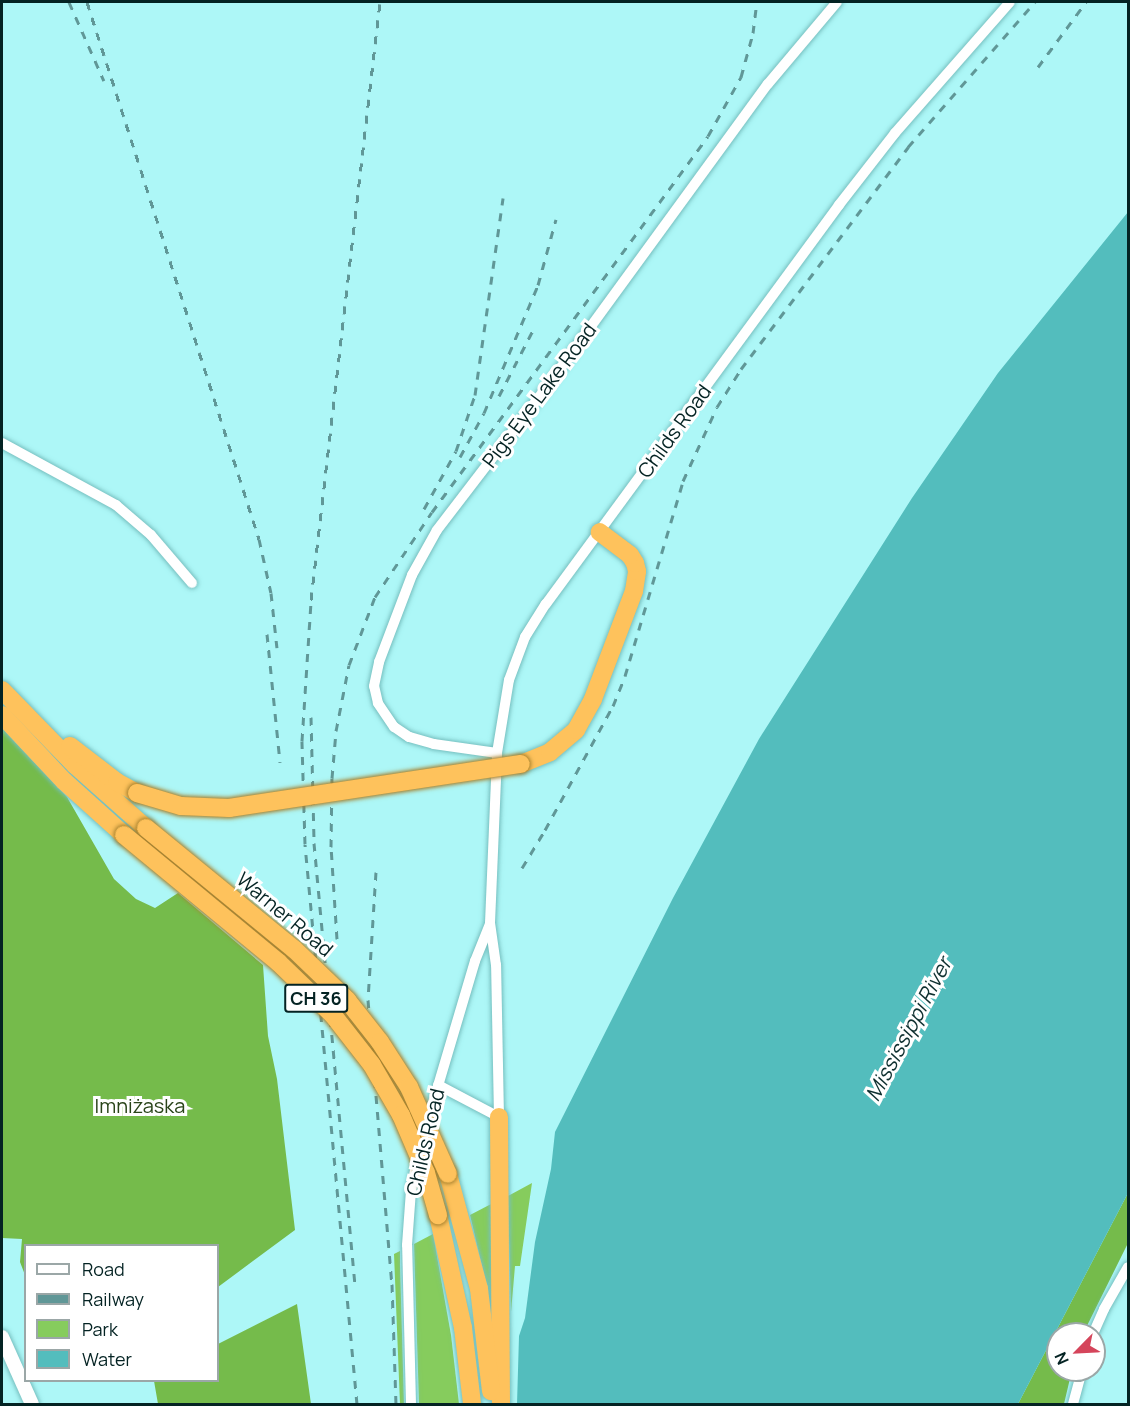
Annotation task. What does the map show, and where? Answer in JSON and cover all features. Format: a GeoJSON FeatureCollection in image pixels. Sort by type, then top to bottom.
{"type":"FeatureCollection","features":[{"type":"Feature","properties":{"kind":"highway"},"geometry":{"type":"LineString","coordinates":[[9,711],[137,793],[181,807],[229,808],[521,764],[550,752],[576,730],[593,699],[634,591],[637,571],[635,563],[630,555],[600,532]]}},
{"type":"Feature","properties":{"kind":"highway","name":"Warner Road"},"geometry":{"type":"LineString","coordinates":[[2,690],[9,711],[64,781],[124,835],[278,962],[333,1015],[372,1065],[401,1115],[426,1173],[458,1303],[470,1376],[470,1404]]}},
{"type":"Feature","properties":{"kind":"highway","name":"Warner Road"},"geometry":{"type":"LineString","coordinates":[[9,711],[146,828],[294,949],[347,1000],[380,1042],[409,1087],[448,1174],[466,1233],[479,1289],[492,1404]]}},
{"type":"Feature","properties":{"kind":"highway"},"geometry":{"type":"LineString","coordinates":[[499,1117],[501,1404]]}},
{"type":"Feature","properties":{"kind":"street","name":"Pigs Eye Lake Road"},"geometry":{"type":"LineString","coordinates":[[497,753],[427,743],[409,737],[394,727],[378,703],[375,676],[412,575],[437,530],[546,388],[768,84],[837,2]]}},
{"type":"Feature","properties":{"kind":"street","name":"Childs Road"},"geometry":{"type":"LineString","coordinates":[[499,1117],[496,965],[490,924],[497,753],[505,698],[525,637],[546,604],[839,205],[916,108],[1010,2]]}},
{"type":"Feature","properties":{"kind":"street"},"geometry":{"type":"LineString","coordinates":[[2,443],[116,505],[151,535],[192,583]]}},
{"type":"Feature","properties":{"kind":"street","name":"Childs Road"},"geometry":{"type":"LineString","coordinates":[[411,1404],[408,1231],[417,1158],[475,961],[490,924]]}},
{"type":"Feature","properties":{"kind":"street"},"geometry":{"type":"LineString","coordinates":[[438,1084],[499,1117]]}},
{"type":"Feature","properties":{"kind":"street"},"geometry":{"type":"LineString","coordinates":[[1098,1322],[1128,1267]]}},
{"type":"Feature","properties":{"kind":"street"},"geometry":{"type":"LineString","coordinates":[[2,1337],[32,1404]]}},
{"type":"Feature","properties":{"kind":"street"},"geometry":{"type":"LineString","coordinates":[[1074,1404],[1079,1382]]}},
{"type":"Feature","properties":{"kind":"green space","name":"Imniżaska"},"geometry":{"type":"Polygon","coordinates":[[[2,728],[67,797],[114,879],[136,899],[155,908],[178,893],[263,965],[268,1036],[277,1079],[295,1230],[219,1286],[219,1244],[24,1244],[24,1272],[20,1262],[22,1239],[2,1238],[2,728]]]}},
{"type":"Feature","properties":{"kind":"green space"},"geometry":{"type":"Polygon","coordinates":[[[532,1183],[520,1266],[515,1266],[511,1312],[508,1196],[532,1183]]]}},
{"type":"Feature","properties":{"kind":"green space"},"geometry":{"type":"Polygon","coordinates":[[[1128,1193],[1128,1243],[1089,1322],[1061,1322],[1128,1193]]]}},
{"type":"Feature","properties":{"kind":"green space"},"geometry":{"type":"Polygon","coordinates":[[[495,1202],[493,1327],[470,1215],[495,1202]]]}},
{"type":"Feature","properties":{"kind":"green space"},"geometry":{"type":"Polygon","coordinates":[[[433,1234],[451,1335],[459,1404],[419,1404],[414,1244],[433,1234]]]}},
{"type":"Feature","properties":{"kind":"green space"},"geometry":{"type":"Polygon","coordinates":[[[400,1251],[404,1404],[400,1404],[394,1254],[400,1251]]]}},
{"type":"Feature","properties":{"kind":"green space"},"geometry":{"type":"Polygon","coordinates":[[[297,1304],[311,1404],[158,1404],[154,1382],[219,1382],[219,1343],[297,1304]]]}},
{"type":"Feature","properties":{"kind":"green space"},"geometry":{"type":"Polygon","coordinates":[[[1046,1350],[1046,1382],[1069,1382],[1064,1404],[1018,1404],[1046,1350]]]}},
{"type":"Feature","properties":{"kind":"water","name":"Mississippi River"},"geometry":{"type":"Polygon","coordinates":[[[1128,212],[1128,1193],[1061,1322],[1046,1322],[1046,1350],[1018,1404],[517,1404],[519,1336],[525,1318],[535,1242],[551,1169],[555,1132],[673,898],[759,739],[912,498],[998,373],[1128,212]]]}},
{"type":"Feature","properties":{"kind":"railway"},"geometry":{"type":"LineString","coordinates":[[69,2],[104,81]]}},
{"type":"Feature","properties":{"kind":"railway"},"geometry":{"type":"LineString","coordinates":[[87,2],[259,539],[271,593],[277,648]]}},
{"type":"Feature","properties":{"kind":"railway"},"geometry":{"type":"LineString","coordinates":[[357,1404],[305,844],[302,741],[311,600],[380,2]]}},
{"type":"Feature","properties":{"kind":"railway"},"geometry":{"type":"LineString","coordinates":[[337,939],[331,847],[332,778],[336,731],[349,665],[375,597],[432,512],[708,136],[741,77],[753,33],[757,2]]}},
{"type":"Feature","properties":{"kind":"railway"},"geometry":{"type":"LineString","coordinates":[[522,868],[613,706],[625,676],[683,481],[717,407],[741,369],[908,147],[1035,2]]}},
{"type":"Feature","properties":{"kind":"railway"},"geometry":{"type":"LineString","coordinates":[[1038,67],[1086,2]]}},
{"type":"Feature","properties":{"kind":"railway"},"geometry":{"type":"LineString","coordinates":[[424,509],[456,451],[475,395],[503,198]]}},
{"type":"Feature","properties":{"kind":"railway"},"geometry":{"type":"LineString","coordinates":[[460,457],[484,413],[538,285],[556,219]]}},
{"type":"Feature","properties":{"kind":"railway"},"geometry":{"type":"LineString","coordinates":[[499,396],[533,330]]}},
{"type":"Feature","properties":{"kind":"railway"},"geometry":{"type":"LineString","coordinates":[[267,634],[280,762]]}},
{"type":"Feature","properties":{"kind":"railway"},"geometry":{"type":"LineString","coordinates":[[311,717],[314,843],[355,1288]]}},
{"type":"Feature","properties":{"kind":"railway"},"geometry":{"type":"LineString","coordinates":[[376,872],[368,1000],[392,1284],[396,1404]]}}]}
